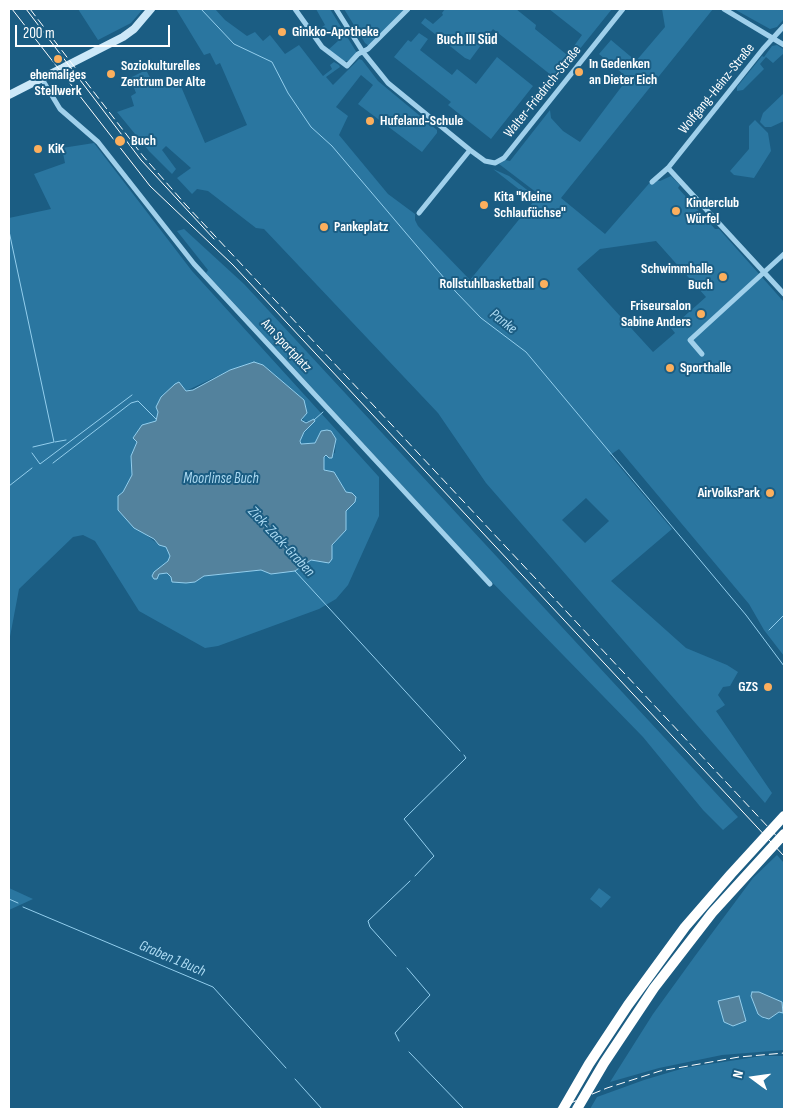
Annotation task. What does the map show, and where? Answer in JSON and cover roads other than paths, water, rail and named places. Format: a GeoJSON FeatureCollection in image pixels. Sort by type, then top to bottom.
{"type":"FeatureCollection","features":[{"type":"Feature","properties":{"kind":"highway"},"geometry":{"type":"LineString","coordinates":[[563,1109],[628,1004],[685,927],[730,874],[784,816]]}},
{"type":"Feature","properties":{"kind":"highway"},"geometry":{"type":"LineString","coordinates":[[577,1109],[604,1063],[660,981],[712,913],[784,834]]}},
{"type":"Feature","properties":{"kind":"main road"},"geometry":{"type":"LineString","coordinates":[[9,95],[114,42],[134,29],[151,9]]}},
{"type":"Feature","properties":{"kind":"street","name":"Walter-Friedrich-Straße"},"geometry":{"type":"LineString","coordinates":[[336,9],[363,52],[388,83],[470,150],[488,162],[497,162],[504,158],[623,9]]}},
{"type":"Feature","properties":{"kind":"street"},"geometry":{"type":"LineString","coordinates":[[296,10],[322,47],[347,66],[408,9]]}},
{"type":"Feature","properties":{"kind":"street"},"geometry":{"type":"LineString","coordinates":[[724,9],[784,45]]}},
{"type":"Feature","properties":{"kind":"street","name":"Wolfgang-Heinz-Straße"},"geometry":{"type":"LineString","coordinates":[[652,182],[668,168],[772,38],[784,26]]}},
{"type":"Feature","properties":{"kind":"street","name":"Am Sportplatz"},"geometry":{"type":"LineString","coordinates":[[42,79],[56,104],[98,142],[194,264],[490,584]]}},
{"type":"Feature","properties":{"kind":"street"},"geometry":{"type":"LineString","coordinates":[[419,213],[470,150]]}},
{"type":"Feature","properties":{"kind":"street"},"geometry":{"type":"LineString","coordinates":[[668,168],[784,294]]}},
{"type":"Feature","properties":{"kind":"street"},"geometry":{"type":"LineString","coordinates":[[702,354],[690,340],[784,254]]}},
{"type":"Feature","properties":{"kind":"water","name":"Moorlinse Buch"},"geometry":{"type":"Polygon","coordinates":[[[254,362],[263,365],[304,400],[307,413],[301,420],[306,423],[314,419],[315,421],[304,432],[300,441],[301,444],[315,443],[321,431],[327,430],[331,431],[336,439],[332,458],[326,455],[324,457],[324,470],[334,472],[346,492],[352,493],[356,497],[355,502],[346,511],[346,530],[332,545],[332,559],[329,563],[311,560],[295,571],[271,574],[261,570],[204,576],[195,582],[186,583],[172,582],[171,577],[167,573],[159,574],[157,579],[154,579],[152,576],[154,572],[168,561],[170,556],[166,547],[159,545],[154,539],[134,528],[118,510],[118,496],[123,492],[132,475],[131,456],[137,442],[133,438],[142,425],[156,421],[158,412],[156,407],[161,397],[175,384],[179,382],[186,391],[193,390],[230,370],[254,362]]]}},
{"type":"Feature","properties":{"kind":"water"},"geometry":{"type":"Polygon","coordinates":[[[752,992],[759,992],[782,1002],[783,1013],[779,1012],[769,1019],[762,1017],[758,1014],[751,996],[752,992]]]}},
{"type":"Feature","properties":{"kind":"water"},"geometry":{"type":"Polygon","coordinates":[[[739,996],[746,1021],[733,1026],[724,1022],[718,1001],[739,996]]]}},
{"type":"Feature","properties":{"kind":"waterway","name":"Panke"},"geometry":{"type":"LineString","coordinates":[[201,9],[234,44],[272,62],[288,93],[311,127],[332,146],[456,292],[481,318],[526,352],[746,615],[784,666]]}},
{"type":"Feature","properties":{"kind":"waterway"},"geometry":{"type":"LineString","coordinates":[[9,231],[54,442],[33,447]]}},
{"type":"Feature","properties":{"kind":"waterway"},"geometry":{"type":"LineString","coordinates":[[32,453],[40,464],[132,395]]}},
{"type":"Feature","properties":{"kind":"waterway","name":"Zick-Zack-Graben"},"geometry":{"type":"LineString","coordinates":[[53,463],[131,403],[138,401],[156,419]]}},
{"type":"Feature","properties":{"kind":"waterway"},"geometry":{"type":"LineString","coordinates":[[314,420],[323,412]]}},
{"type":"Feature","properties":{"kind":"waterway"},"geometry":{"type":"LineString","coordinates":[[55,442],[66,440]]}},
{"type":"Feature","properties":{"kind":"waterway"},"geometry":{"type":"LineString","coordinates":[[9,486],[32,468]]}},
{"type":"Feature","properties":{"kind":"waterway","name":"Zick-Zack-Graben"},"geometry":{"type":"LineString","coordinates":[[295,571],[460,751]]}},
{"type":"Feature","properties":{"kind":"waterway"},"geometry":{"type":"LineString","coordinates":[[9,581],[9,598]]}},
{"type":"Feature","properties":{"kind":"waterway"},"geometry":{"type":"LineString","coordinates":[[769,630],[784,615]]}},
{"type":"Feature","properties":{"kind":"waterway","name":"Zick-Zack-Graben"},"geometry":{"type":"LineString","coordinates":[[415,876],[434,856],[404,819],[466,758],[464,755]]}},
{"type":"Feature","properties":{"kind":"waterway","name":"Zick-Zack-Graben"},"geometry":{"type":"LineString","coordinates":[[396,956],[370,927],[368,921],[410,881]]}},
{"type":"Feature","properties":{"kind":"waterway","name":"Graben 1 Buch"},"geometry":{"type":"LineString","coordinates":[[9,899],[18,903]]}},
{"type":"Feature","properties":{"kind":"waterway","name":"Graben 1 Buch"},"geometry":{"type":"LineString","coordinates":[[23,907],[213,987],[286,1068]]}},
{"type":"Feature","properties":{"kind":"waterway","name":"Zick-Zack-Graben"},"geometry":{"type":"LineString","coordinates":[[399,1041],[395,1033],[430,995],[407,968]]}},
{"type":"Feature","properties":{"kind":"waterway","name":"Zick-Zack-Graben"},"geometry":{"type":"LineString","coordinates":[[409,1052],[464,1109]]}},
{"type":"Feature","properties":{"kind":"waterway","name":"Graben 1 Buch"},"geometry":{"type":"LineString","coordinates":[[295,1079],[322,1109]]}},
{"type":"Feature","properties":{"kind":"tram line"},"geometry":{"type":"LineString","coordinates":[[12,9],[150,186],[233,265],[784,856]]}},
{"type":"Feature","properties":{"kind":"tram line"},"geometry":{"type":"LineString","coordinates":[[26,9],[141,160],[214,239]]}},
{"type":"Feature","properties":{"kind":"railway"},"geometry":{"type":"LineString","coordinates":[[30,9],[143,156],[186,205],[784,844]]}},
{"type":"Feature","properties":{"kind":"railway"},"geometry":{"type":"LineString","coordinates":[[556,1109],[607,1088],[660,1071],[739,1057],[784,1053]]}},
{"type":"Feature","properties":{"kind":"place","name":"Ginkko-Apotheke"},"geometry":{"type":"Point","coordinates":[282,32]}},
{"type":"Feature","properties":{"kind":"place","name":"ehemaliges Stellwerk"},"geometry":{"type":"Point","coordinates":[58,59]}},
{"type":"Feature","properties":{"kind":"place","name":"In Gedenken an Dieter Eich"},"geometry":{"type":"Point","coordinates":[579,72]}},
{"type":"Feature","properties":{"kind":"place","name":"Soziokulturelles Zentrum Der Alte"},"geometry":{"type":"Point","coordinates":[111,74]}},
{"type":"Feature","properties":{"kind":"place","name":"Hufeland-Schule"},"geometry":{"type":"Point","coordinates":[370,121]}},
{"type":"Feature","properties":{"kind":"place","name":"Buch"},"geometry":{"type":"Point","coordinates":[120,141]}},
{"type":"Feature","properties":{"kind":"place","name":"KiK"},"geometry":{"type":"Point","coordinates":[38,149]}},
{"type":"Feature","properties":{"kind":"place","name":"Kita \"Kleine Schlaufüchse\""},"geometry":{"type":"Point","coordinates":[484,205]}},
{"type":"Feature","properties":{"kind":"place","name":"Kinderclub Würfel"},"geometry":{"type":"Point","coordinates":[676,211]}},
{"type":"Feature","properties":{"kind":"place","name":"Pankeplatz"},"geometry":{"type":"Point","coordinates":[324,227]}},
{"type":"Feature","properties":{"kind":"place","name":"Schwimmhalle Buch"},"geometry":{"type":"Point","coordinates":[723,277]}},
{"type":"Feature","properties":{"kind":"place","name":"Rollstuhlbasketball"},"geometry":{"type":"Point","coordinates":[544,284]}},
{"type":"Feature","properties":{"kind":"place","name":"Friseursalon Sabine Anders"},"geometry":{"type":"Point","coordinates":[701,314]}},
{"type":"Feature","properties":{"kind":"place","name":"Sporthalle"},"geometry":{"type":"Point","coordinates":[670,368]}},
{"type":"Feature","properties":{"kind":"place","name":"AirVolksPark"},"geometry":{"type":"Point","coordinates":[770,493]}},
{"type":"Feature","properties":{"kind":"place","name":"GZS"},"geometry":{"type":"Point","coordinates":[768,687]}},
{"type":"Feature","properties":{"kind":"district","name":"Buch III Süd"},"geometry":{"type":"Point","coordinates":[467,40]}}]}
